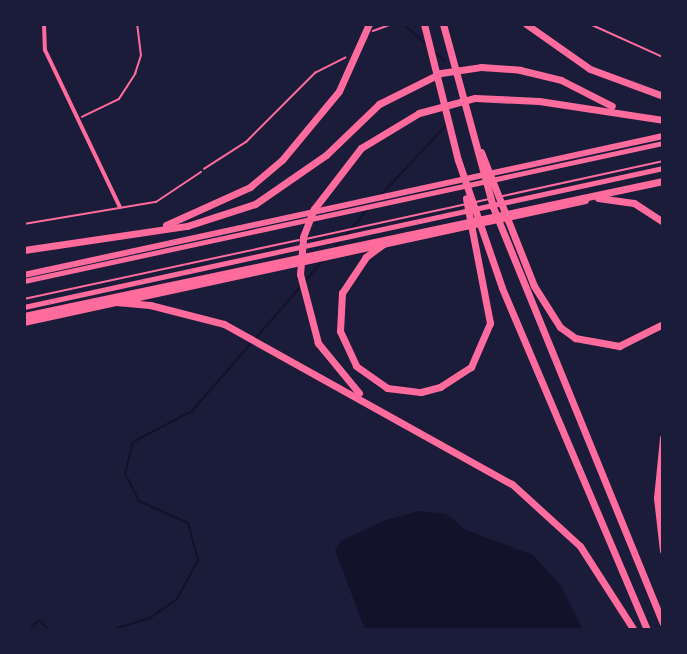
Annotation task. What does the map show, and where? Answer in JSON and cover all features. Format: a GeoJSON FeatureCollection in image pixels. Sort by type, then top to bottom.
{"type":"FeatureCollection","features":[{"type":"Feature","properties":{"kind":"highway"},"geometry":{"type":"LineString","coordinates":[[140,234],[209,210],[250,187],[311,129],[339,91],[369,24]]}},
{"type":"Feature","properties":{"kind":"highway"},"geometry":{"type":"LineString","coordinates":[[392,238],[352,276],[339,310],[348,352],[372,380],[404,392],[455,380],[488,338],[489,299],[458,160],[424,24]]}},
{"type":"Feature","properties":{"kind":"highway"},"geometry":{"type":"LineString","coordinates":[[443,24],[466,113],[522,282],[585,441],[663,623]]}},
{"type":"Feature","properties":{"kind":"highway"},"geometry":{"type":"LineString","coordinates":[[526,24],[590,69],[663,96]]}},
{"type":"Feature","properties":{"kind":"highway"},"geometry":{"type":"LineString","coordinates":[[24,250],[140,234],[225,216],[255,204],[310,169],[379,104],[441,73],[481,67],[520,70],[561,80],[612,106]]}},
{"type":"Feature","properties":{"kind":"highway"},"geometry":{"type":"LineString","coordinates":[[365,400],[332,366],[304,300],[303,237],[314,209],[345,164],[388,128],[419,113],[475,98],[570,107],[663,120]]}},
{"type":"Feature","properties":{"kind":"highway"},"geometry":{"type":"LineString","coordinates":[[466,113],[534,286],[560,327],[597,345],[639,340],[663,324]]}},
{"type":"Feature","properties":{"kind":"highway"},"geometry":{"type":"LineString","coordinates":[[24,275],[663,136]]}},
{"type":"Feature","properties":{"kind":"highway"},"geometry":{"type":"LineString","coordinates":[[458,160],[502,288],[566,447],[647,630]]}},
{"type":"Feature","properties":{"kind":"highway"},"geometry":{"type":"LineString","coordinates":[[24,316],[663,182]]}},
{"type":"Feature","properties":{"kind":"highway"},"geometry":{"type":"LineString","coordinates":[[24,323],[663,182]]}},
{"type":"Feature","properties":{"kind":"highway"},"geometry":{"type":"LineString","coordinates":[[586,197],[634,203],[663,222]]}},
{"type":"Feature","properties":{"kind":"highway"},"geometry":{"type":"LineString","coordinates":[[96,300],[150,304],[224,324],[365,400],[512,484],[580,546],[634,630]]}},
{"type":"Feature","properties":{"kind":"highway"},"geometry":{"type":"LineString","coordinates":[[663,438],[657,498],[663,551]]}},
{"type":"Feature","properties":{"kind":"main road"},"geometry":{"type":"LineString","coordinates":[[24,281],[663,143]]}},
{"type":"Feature","properties":{"kind":"main road"},"geometry":{"type":"LineString","coordinates":[[24,307],[663,168]]}},
{"type":"Feature","properties":{"kind":"street"},"geometry":{"type":"LineString","coordinates":[[44,24],[45,50],[82,117],[90,148],[114,186],[120,207]]}},
{"type":"Feature","properties":{"kind":"lane"},"geometry":{"type":"LineString","coordinates":[[82,117],[119,99],[135,74],[141,56],[137,24]]}},
{"type":"Feature","properties":{"kind":"lane"},"geometry":{"type":"LineString","coordinates":[[24,299],[663,161]]}},
{"type":"Feature","properties":{"kind":"lane"},"geometry":{"type":"LineString","coordinates":[[24,224],[156,202],[201,172]]}},
{"type":"Feature","properties":{"kind":"path"},"geometry":{"type":"LineString","coordinates":[[365,40],[392,24]]}},
{"type":"Feature","properties":{"kind":"path"},"geometry":{"type":"LineString","coordinates":[[590,24],[663,57]]}},
{"type":"Feature","properties":{"kind":"path"},"geometry":{"type":"LineString","coordinates":[[201,172],[246,141],[315,73],[351,57]]}},
{"type":"Feature","properties":{"kind":"shaded area"},"geometry":{"type":"Polygon","coordinates":[[[419,511],[446,514],[466,530],[533,555],[561,586],[583,630],[365,630],[335,550],[341,541],[383,521],[419,511]]]}},
{"type":"Feature","properties":{"kind":"waterway"},"geometry":{"type":"LineString","coordinates":[[403,24],[428,46]]}},
{"type":"Feature","properties":{"kind":"waterway"},"geometry":{"type":"LineString","coordinates":[[434,52],[445,61]]}},
{"type":"Feature","properties":{"kind":"waterway"},"geometry":{"type":"LineString","coordinates":[[379,197],[447,124]]}},
{"type":"Feature","properties":{"kind":"waterway"},"geometry":{"type":"LineString","coordinates":[[346,235],[369,208]]}},
{"type":"Feature","properties":{"kind":"waterway"},"geometry":{"type":"LineString","coordinates":[[334,249],[342,239]]}},
{"type":"Feature","properties":{"kind":"waterway"},"geometry":{"type":"LineString","coordinates":[[304,282],[324,260]]}},
{"type":"Feature","properties":{"kind":"waterway"},"geometry":{"type":"LineString","coordinates":[[110,630],[150,618],[177,599],[198,560],[188,523],[139,501],[125,474],[133,442],[192,411],[300,287]]}},
{"type":"Feature","properties":{"kind":"waterway"},"geometry":{"type":"LineString","coordinates":[[29,630],[39,620],[49,630]]}}]}
